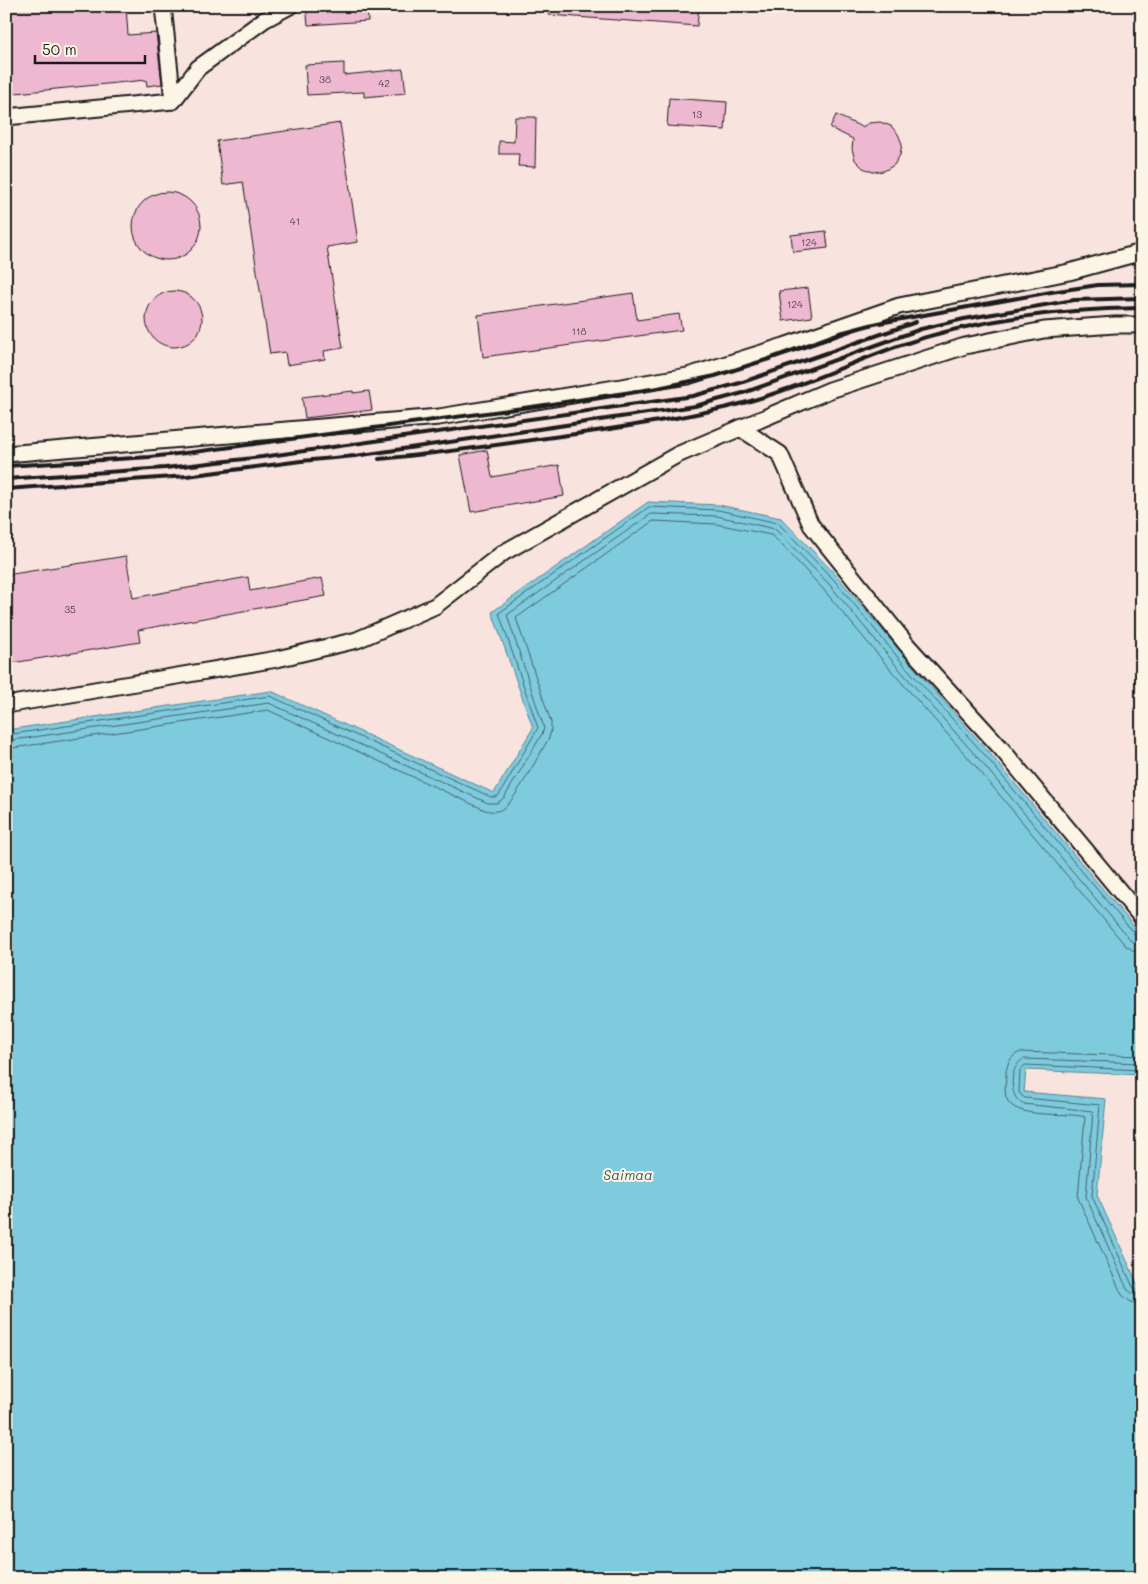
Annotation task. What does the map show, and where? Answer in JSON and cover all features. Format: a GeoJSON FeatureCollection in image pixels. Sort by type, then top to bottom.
{"type":"FeatureCollection","features":[{"type":"Feature","properties":{"kind":"lane"},"geometry":{"type":"LineString","coordinates":[[164,6],[173,101]]}},
{"type":"Feature","properties":{"kind":"lane"},"geometry":{"type":"LineString","coordinates":[[6,117],[173,101],[198,68],[264,20],[290,6]]}},
{"type":"Feature","properties":{"kind":"lane"},"geometry":{"type":"LineString","coordinates":[[6,454],[439,417],[688,376],[784,346],[899,306],[1069,272],[1142,252]]}},
{"type":"Feature","properties":{"kind":"lane"},"geometry":{"type":"LineString","coordinates":[[6,705],[277,659],[357,640],[435,606],[503,553],[677,455],[830,390],[965,346],[1044,330],[1142,325]]}},
{"type":"Feature","properties":{"kind":"lane"},"geometry":{"type":"LineString","coordinates":[[740,428],[780,454],[811,525],[907,645],[1000,747],[1142,918]]}},
{"type":"Feature","properties":{"kind":"lane"},"geometry":{"type":"LineString","coordinates":[[6,695],[56,697]]}},
{"type":"Feature","properties":{"kind":"shaded area"},"geometry":{"type":"Polygon","coordinates":[[[6,6],[1142,6],[1142,936],[987,750],[923,679],[837,576],[803,542],[792,528],[781,518],[719,505],[648,502],[493,612],[533,728],[494,793],[271,691],[6,730],[6,6]]]}},
{"type":"Feature","properties":{"kind":"shaded area"},"geometry":{"type":"Polygon","coordinates":[[[1025,1070],[1142,1075],[1142,1285],[1138,1285],[1097,1195],[1106,1099],[1024,1093],[1025,1070]]]}},
{"type":"Feature","properties":{"kind":"water","name":"Saimaa"},"geometry":{"type":"Polygon","coordinates":[[[648,502],[719,505],[781,518],[837,576],[909,662],[987,750],[1142,936],[1142,1075],[1026,1070],[1024,1092],[1106,1099],[1097,1195],[1138,1285],[1142,1285],[1142,1578],[6,1578],[6,730],[271,691],[494,793],[533,728],[492,612],[648,502]]]}},
{"type":"Feature","properties":{"kind":"building"},"geometry":{"type":"Polygon","coordinates":[[[6,6],[126,6],[128,35],[156,33],[162,84],[147,86],[146,80],[6,94],[6,6]]]}},
{"type":"Feature","properties":{"kind":"building"},"geometry":{"type":"Polygon","coordinates":[[[306,6],[367,6],[368,21],[308,25],[306,6]]]}},
{"type":"Feature","properties":{"kind":"building"},"geometry":{"type":"Polygon","coordinates":[[[550,6],[699,6],[697,26],[549,15],[550,6]]]}},
{"type":"Feature","properties":{"kind":"building"},"geometry":{"type":"Polygon","coordinates":[[[344,63],[344,75],[403,69],[406,93],[364,97],[364,92],[307,95],[305,65],[344,63]]]}},
{"type":"Feature","properties":{"kind":"building"},"geometry":{"type":"Polygon","coordinates":[[[669,98],[727,102],[725,130],[667,126],[669,98]]]}},
{"type":"Feature","properties":{"kind":"building"},"geometry":{"type":"Polygon","coordinates":[[[836,115],[862,127],[869,123],[880,122],[891,126],[898,134],[902,144],[900,155],[894,165],[884,171],[873,172],[863,168],[855,160],[852,149],[853,139],[830,128],[836,115]]]}},
{"type":"Feature","properties":{"kind":"building"},"geometry":{"type":"Polygon","coordinates":[[[515,117],[536,117],[535,167],[518,166],[519,154],[499,154],[499,141],[514,142],[515,117]]]}},
{"type":"Feature","properties":{"kind":"building"},"geometry":{"type":"Polygon","coordinates":[[[340,123],[358,242],[327,247],[343,348],[324,351],[325,359],[287,365],[285,352],[270,354],[243,182],[223,185],[217,141],[340,123]]]}},
{"type":"Feature","properties":{"kind":"building"},"geometry":{"type":"Polygon","coordinates":[[[167,192],[180,195],[191,202],[198,213],[201,226],[198,239],[191,250],[180,257],[167,260],[154,257],[143,250],[136,239],[133,226],[136,213],[143,202],[154,195],[167,192]]]}},
{"type":"Feature","properties":{"kind":"building"},"geometry":{"type":"Polygon","coordinates":[[[826,231],[828,248],[793,252],[791,235],[826,231]]]}},
{"type":"Feature","properties":{"kind":"building"},"geometry":{"type":"Polygon","coordinates":[[[808,288],[812,317],[783,321],[779,291],[808,288]]]}},
{"type":"Feature","properties":{"kind":"building"},"geometry":{"type":"Polygon","coordinates":[[[174,291],[185,293],[194,299],[200,308],[202,319],[200,330],[194,339],[185,345],[174,347],[163,345],[154,339],[148,330],[146,319],[148,308],[154,299],[163,293],[174,291]]]}},
{"type":"Feature","properties":{"kind":"building"},"geometry":{"type":"Polygon","coordinates":[[[633,293],[637,320],[679,314],[682,330],[483,357],[478,315],[633,293]]]}},
{"type":"Feature","properties":{"kind":"building"},"geometry":{"type":"Polygon","coordinates":[[[353,391],[353,393],[369,391],[372,410],[305,418],[302,397],[353,391]]]}},
{"type":"Feature","properties":{"kind":"building"},"geometry":{"type":"Polygon","coordinates":[[[487,450],[492,477],[559,465],[564,496],[471,512],[460,455],[487,450]]]}},
{"type":"Feature","properties":{"kind":"building"},"geometry":{"type":"Polygon","coordinates":[[[126,556],[133,598],[248,577],[250,591],[322,578],[326,596],[138,630],[140,642],[6,664],[6,575],[126,556]]]}},
{"type":"Feature","properties":{"kind":"railway"},"geometry":{"type":"LineString","coordinates":[[6,466],[150,457],[194,452],[658,388],[715,376],[840,333],[874,324],[1051,292],[1098,285],[1142,284]]}},
{"type":"Feature","properties":{"kind":"railway"},"geometry":{"type":"LineString","coordinates":[[6,489],[187,476],[355,456],[695,406],[743,393],[921,329],[964,319],[1074,300],[1142,298]]}},
{"type":"Feature","properties":{"kind":"railway"},"geometry":{"type":"LineString","coordinates":[[379,459],[462,450],[683,417],[728,407],[772,394],[898,346],[957,329],[988,322],[1049,313],[1142,308]]}},
{"type":"Feature","properties":{"kind":"railway"},"geometry":{"type":"LineString","coordinates":[[6,479],[165,468],[262,457],[693,396],[740,383],[916,322]]}}]}
